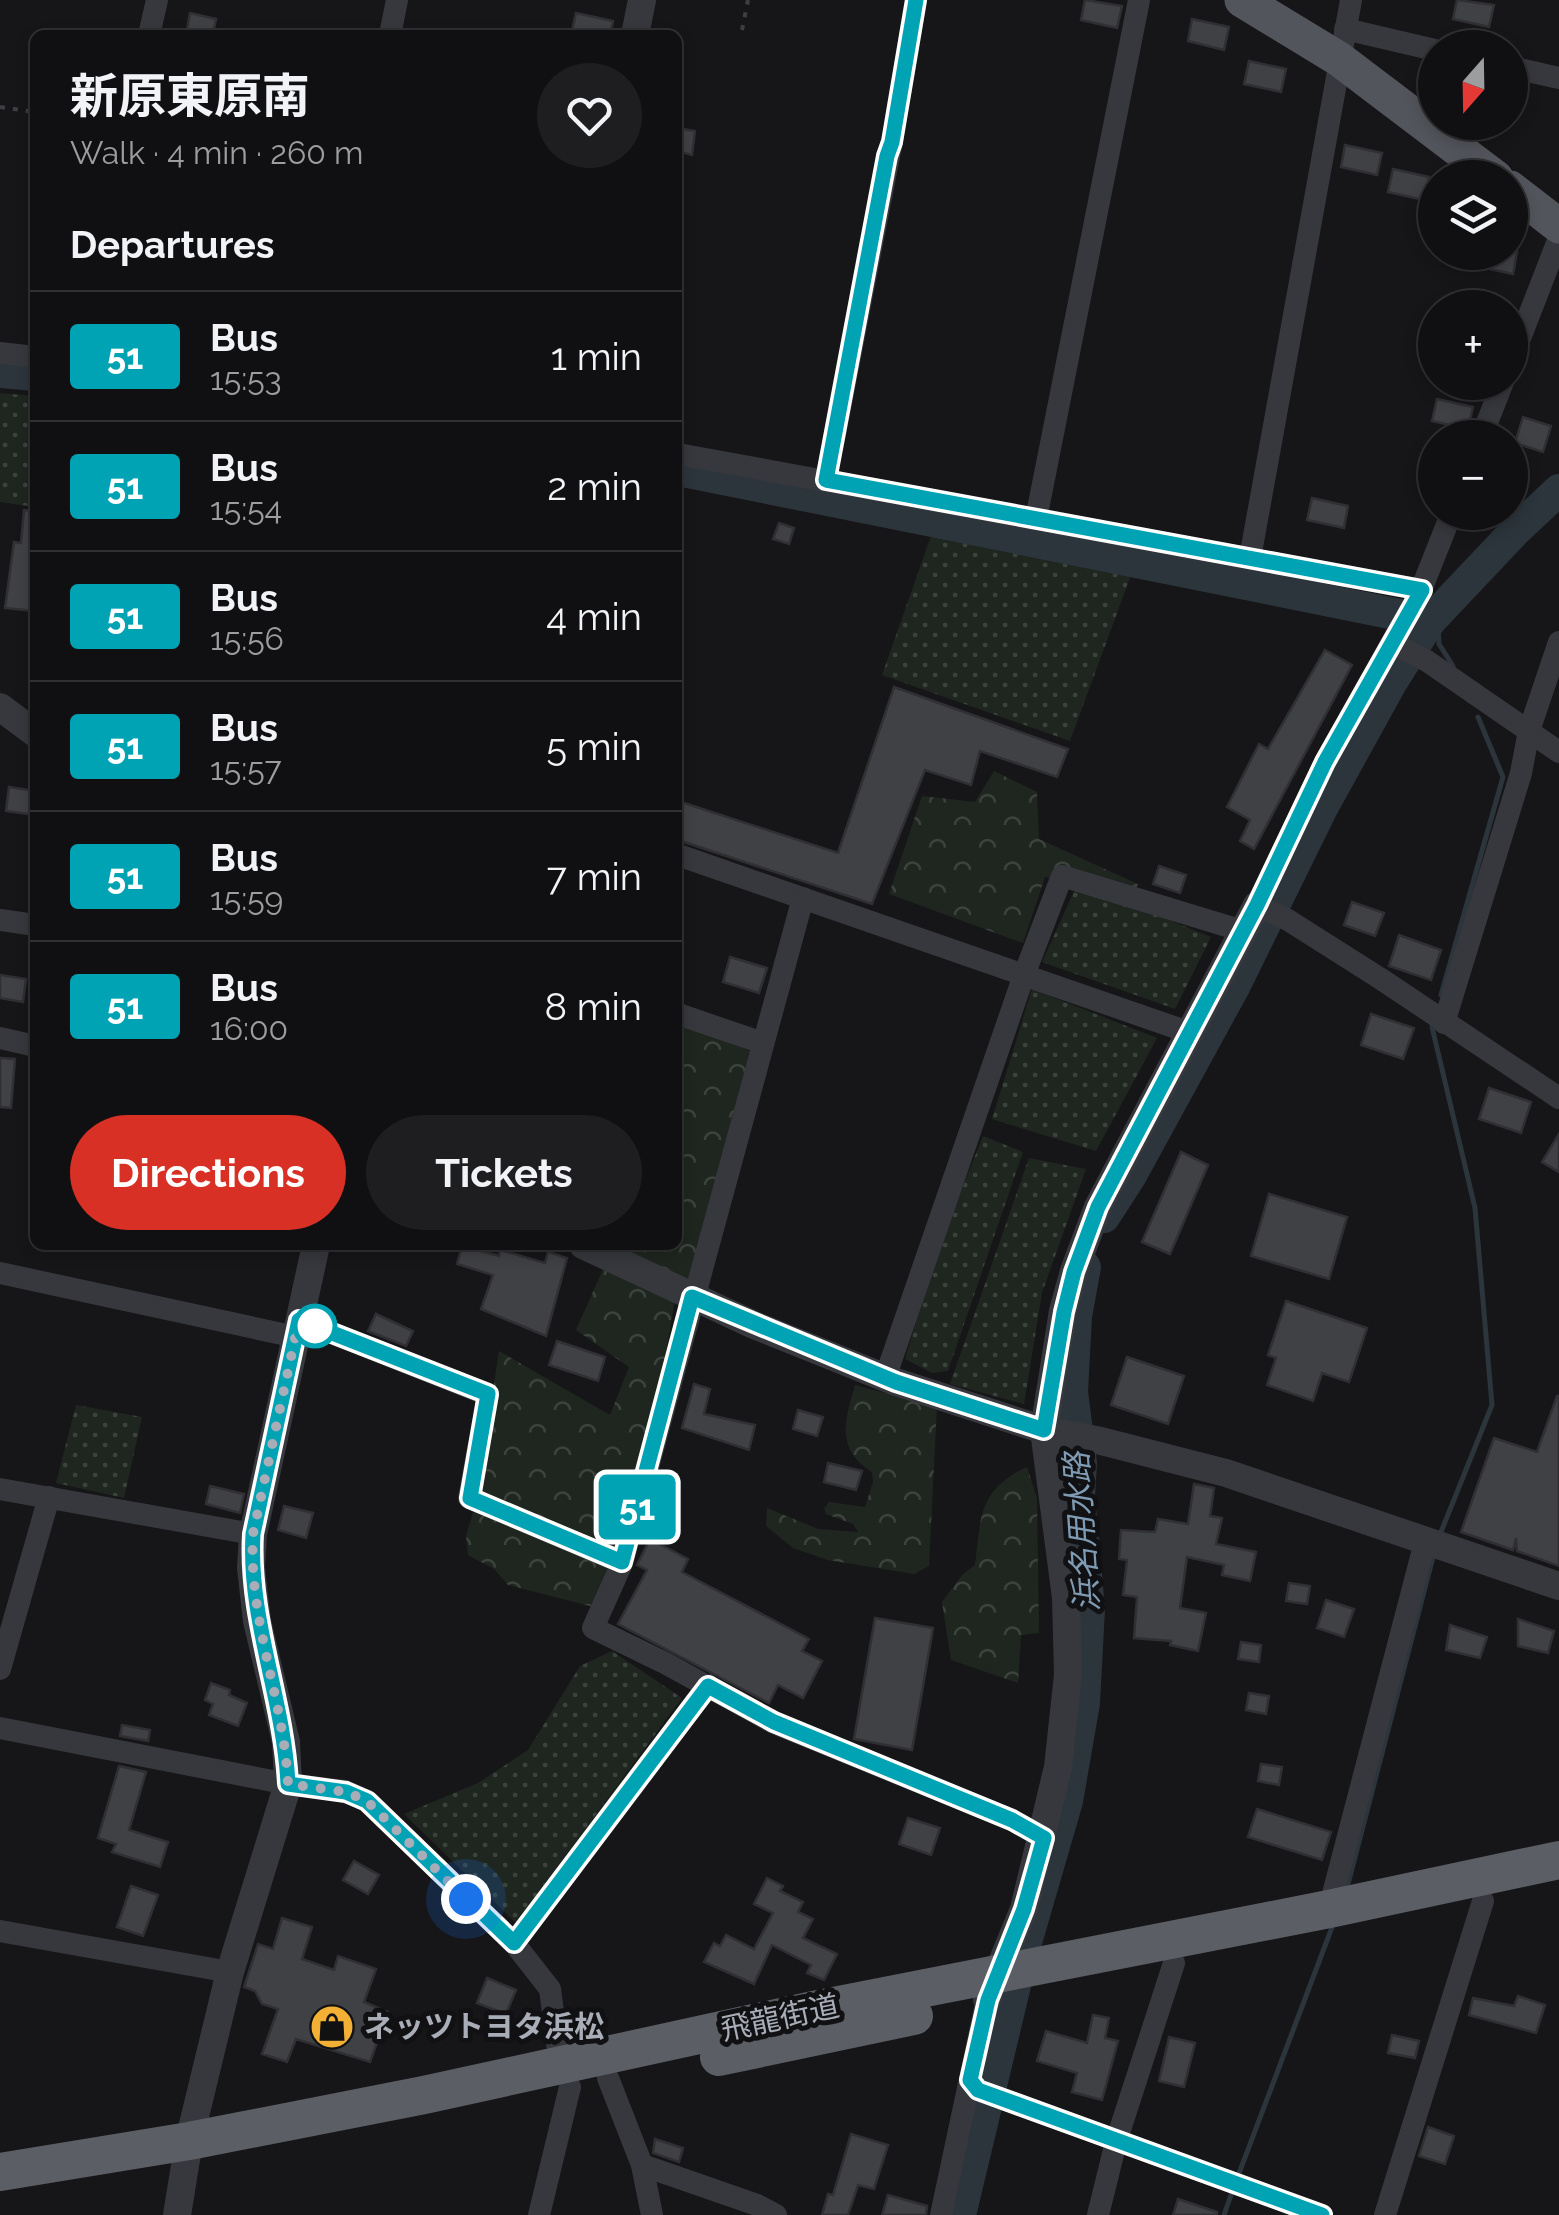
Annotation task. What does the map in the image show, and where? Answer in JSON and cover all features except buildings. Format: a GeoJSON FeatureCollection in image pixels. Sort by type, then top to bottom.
{"type":"FeatureCollection","features":[{"type":"Feature","properties":{"kind":"highway","name":"飛龍街道"},"geometry":{"type":"LineString","coordinates":[[565,2077],[608,2078],[1329,1909],[1559,1860]]}},
{"type":"Feature","properties":{"kind":"highway","name":"飛龍街道"},"geometry":{"type":"LineString","coordinates":[[0,2193],[565,2077],[813,2010],[1174,1963],[1559,1886]]}},
{"type":"Feature","properties":{"kind":"highway","name":"飛龍街道"},"geometry":{"type":"LineString","coordinates":[[0,2172],[188,2152]]}},
{"type":"Feature","properties":{"kind":"main road"},"geometry":{"type":"LineString","coordinates":[[1242,0],[1342,44],[1475,160]]}},
{"type":"Feature","properties":{"kind":"main road"},"geometry":{"type":"LineString","coordinates":[[1528,202],[1559,226]]}},
{"type":"Feature","properties":{"kind":"street"},"geometry":{"type":"LineString","coordinates":[[150,30],[156,0]]}},
{"type":"Feature","properties":{"kind":"street"},"geometry":{"type":"LineString","coordinates":[[391,30],[397,0]]}},
{"type":"Feature","properties":{"kind":"street"},"geometry":{"type":"LineString","coordinates":[[635,30],[642,0]]}},
{"type":"Feature","properties":{"kind":"street"},"geometry":{"type":"LineString","coordinates":[[826,480],[916,0]]}},
{"type":"Feature","properties":{"kind":"street"},"geometry":{"type":"LineString","coordinates":[[1036,519],[1139,0]]}},
{"type":"Feature","properties":{"kind":"street"},"geometry":{"type":"LineString","coordinates":[[1250,558],[1351,0]]}},
{"type":"Feature","properties":{"kind":"street"},"geometry":{"type":"LineString","coordinates":[[1342,44],[1418,49]]}},
{"type":"Feature","properties":{"kind":"street"},"geometry":{"type":"LineString","coordinates":[[1528,71],[1559,78]]}},
{"type":"Feature","properties":{"kind":"street"},"geometry":{"type":"LineString","coordinates":[[1528,318],[1559,238]]}},
{"type":"Feature","properties":{"kind":"street"},"geometry":{"type":"LineString","coordinates":[[0,353],[30,356]]}},
{"type":"Feature","properties":{"kind":"street"},"geometry":{"type":"LineString","coordinates":[[682,455],[1422,590]]}},
{"type":"Feature","properties":{"kind":"street"},"geometry":{"type":"LineString","coordinates":[[940,2215],[974,2085],[1014,1982],[1024,1909],[1058,1767],[1068,1675],[1054,1432],[1064,1312],[1074,1272],[1098,1207],[1243,931],[1271,912],[1325,762],[1398,646],[1445,530]]}},
{"type":"Feature","properties":{"kind":"street"},"geometry":{"type":"LineString","coordinates":[[1444,1022],[1559,642]]}},
{"type":"Feature","properties":{"kind":"street"},"geometry":{"type":"LineString","coordinates":[[1398,646],[1427,661],[1559,752]]}},
{"type":"Feature","properties":{"kind":"street"},"geometry":{"type":"LineString","coordinates":[[0,707],[30,728]]}},
{"type":"Feature","properties":{"kind":"street"},"geometry":{"type":"LineString","coordinates":[[682,856],[1192,1033]]}},
{"type":"Feature","properties":{"kind":"street"},"geometry":{"type":"LineString","coordinates":[[886,1378],[1024,974],[1062,876],[1243,931]]}},
{"type":"Feature","properties":{"kind":"street"},"geometry":{"type":"LineString","coordinates":[[803,898],[622,1562],[593,1628],[774,1722],[1012,1820],[1044,1838]]}},
{"type":"Feature","properties":{"kind":"street"},"geometry":{"type":"LineString","coordinates":[[1271,912],[1559,1098]]}},
{"type":"Feature","properties":{"kind":"street"},"geometry":{"type":"LineString","coordinates":[[0,920],[30,924]]}},
{"type":"Feature","properties":{"kind":"street"},"geometry":{"type":"LineString","coordinates":[[682,1015],[763,1043]]}},
{"type":"Feature","properties":{"kind":"street"},"geometry":{"type":"LineString","coordinates":[[0,1038],[30,1045]]}},
{"type":"Feature","properties":{"kind":"street"},"geometry":{"type":"LineString","coordinates":[[177,2215],[230,1972],[288,1784],[286,1742],[258,1622],[251,1568],[253,1534],[315,1250]]}},
{"type":"Feature","properties":{"kind":"street"},"geometry":{"type":"LineString","coordinates":[[593,1250],[692,1297],[886,1378],[1054,1432],[1226,1473],[1559,1586]]}},
{"type":"Feature","properties":{"kind":"street"},"geometry":{"type":"LineString","coordinates":[[0,1273],[297,1328],[488,1394],[470,1498],[622,1562]]}},
{"type":"Feature","properties":{"kind":"street"},"geometry":{"type":"LineString","coordinates":[[0,1489],[253,1534]]}},
{"type":"Feature","properties":{"kind":"street"},"geometry":{"type":"LineString","coordinates":[[0,1669],[48,1497]]}},
{"type":"Feature","properties":{"kind":"street"},"geometry":{"type":"LineString","coordinates":[[1329,1909],[1425,1542]]}},
{"type":"Feature","properties":{"kind":"street"},"geometry":{"type":"LineString","coordinates":[[514,1943],[708,1686]]}},
{"type":"Feature","properties":{"kind":"street"},"geometry":{"type":"LineString","coordinates":[[0,1728],[346,1792],[367,1801],[514,1943],[550,1990],[565,2077],[538,2215]]}},
{"type":"Feature","properties":{"kind":"street"},"geometry":{"type":"LineString","coordinates":[[1384,2215],[1483,1901]]}},
{"type":"Feature","properties":{"kind":"street"},"geometry":{"type":"LineString","coordinates":[[0,1931],[230,1972]]}},
{"type":"Feature","properties":{"kind":"street"},"geometry":{"type":"LineString","coordinates":[[1098,2215],[1116,2142],[1174,1963]]}},
{"type":"Feature","properties":{"kind":"street"},"geometry":{"type":"LineString","coordinates":[[608,2078],[642,2165],[652,2215]]}},
{"type":"Feature","properties":{"kind":"street"},"geometry":{"type":"LineString","coordinates":[[974,2085],[1116,2142],[1322,2215]]}},
{"type":"Feature","properties":{"kind":"street"},"geometry":{"type":"LineString","coordinates":[[642,2165],[776,2215]]}},
{"type":"Feature","properties":{"kind":"path"},"geometry":{"type":"LineString","coordinates":[[742,30],[748,0]]}},
{"type":"Feature","properties":{"kind":"path"},"geometry":{"type":"LineString","coordinates":[[0,107],[30,111]]}},
{"type":"Feature","properties":{"kind":"green space"},"geometry":{"type":"Polygon","coordinates":[[[0,393],[30,396],[30,506],[0,502],[0,393]]]}},
{"type":"Feature","properties":{"kind":"green space"},"geometry":{"type":"Polygon","coordinates":[[[931,536],[1131,575],[1070,741],[882,675],[931,536]]]}},
{"type":"Feature","properties":{"kind":"green space"},"geometry":{"type":"Polygon","coordinates":[[[994,771],[1037,792],[1039,839],[1138,884],[1135,894],[1045,877],[1023,943],[889,894],[922,796],[975,802],[994,771]]]}},
{"type":"Feature","properties":{"kind":"green space"},"geometry":{"type":"Polygon","coordinates":[[[1078,883],[1211,937],[1175,1009],[1042,962],[1078,883]]]}},
{"type":"Feature","properties":{"kind":"green space"},"geometry":{"type":"Polygon","coordinates":[[[1032,989],[1157,1038],[1096,1151],[992,1119],[1032,989]]]}},
{"type":"Feature","properties":{"kind":"green space"},"geometry":{"type":"Polygon","coordinates":[[[682,1023],[752,1052],[689,1282],[623,1250],[682,1250],[682,1023]]]}},
{"type":"Feature","properties":{"kind":"green space"},"geometry":{"type":"Polygon","coordinates":[[[983,1136],[1023,1152],[948,1371],[932,1373],[905,1359],[938,1249],[983,1136]]]}},
{"type":"Feature","properties":{"kind":"green space"},"geometry":{"type":"Polygon","coordinates":[[[1029,1158],[1086,1169],[1042,1293],[1024,1404],[950,1384],[1029,1158]]]}},
{"type":"Feature","properties":{"kind":"green space"},"geometry":{"type":"Polygon","coordinates":[[[604,1267],[675,1299],[654,1425],[594,1607],[508,1585],[494,1569],[468,1555],[466,1536],[476,1502],[499,1351],[610,1415],[629,1367],[576,1330],[604,1267]]]}},
{"type":"Feature","properties":{"kind":"green space"},"geometry":{"type":"Polygon","coordinates":[[[855,1385],[937,1407],[929,1566],[914,1574],[828,1560],[793,1548],[766,1526],[767,1508],[818,1529],[858,1532],[853,1524],[826,1514],[824,1508],[829,1502],[865,1507],[873,1482],[872,1472],[852,1453],[846,1433],[855,1385]]]}},
{"type":"Feature","properties":{"kind":"green space"},"geometry":{"type":"Polygon","coordinates":[[[76,1405],[142,1417],[124,1498],[56,1483],[76,1405]]]}},
{"type":"Feature","properties":{"kind":"green space"},"geometry":{"type":"Polygon","coordinates":[[[1027,1467],[1037,1498],[1039,1633],[1021,1635],[1018,1683],[951,1660],[942,1602],[975,1565],[981,1519],[991,1495],[1027,1467]]]}},
{"type":"Feature","properties":{"kind":"green space"},"geometry":{"type":"Polygon","coordinates":[[[612,1651],[682,1698],[516,1923],[404,1814],[478,1783],[528,1750],[580,1666],[612,1651]]]}},
{"type":"Feature","properties":{"kind":"waterway"},"geometry":{"type":"LineString","coordinates":[[0,372],[30,375]]}},
{"type":"Feature","properties":{"kind":"waterway"},"geometry":{"type":"LineString","coordinates":[[682,471],[1430,621]]}},
{"type":"Feature","properties":{"kind":"waterway","name":"浜名用水路"},"geometry":{"type":"LineString","coordinates":[[1104,1217],[1235,985],[1322,808],[1391,683],[1430,621],[1559,490]]}},
{"type":"Feature","properties":{"kind":"waterway"},"geometry":{"type":"LineString","coordinates":[[1430,621],[1438,626],[1439,644],[1453,666]]}},
{"type":"Feature","properties":{"kind":"waterway"},"geometry":{"type":"LineString","coordinates":[[1441,995],[1503,777],[1478,717]]}},
{"type":"Feature","properties":{"kind":"waterway"},"geometry":{"type":"LineString","coordinates":[[1432,1027],[1475,1208],[1492,1405],[1441,1532]]}},
{"type":"Feature","properties":{"kind":"waterway","name":"浜名用水路"},"geometry":{"type":"LineString","coordinates":[[960,2215],[1022,1956],[1067,1801],[1084,1703],[1089,1609],[1079,1496],[1081,1463],[1072,1392],[1076,1316],[1085,1267]]}},
{"type":"Feature","properties":{"kind":"waterway"},"geometry":{"type":"LineString","coordinates":[[1347,1888],[1433,1557]]}},
{"type":"Feature","properties":{"kind":"waterway"},"geometry":{"type":"LineString","coordinates":[[1238,2176],[1334,1922]]}},
{"type":"Feature","properties":{"kind":"waterway"},"geometry":{"type":"LineString","coordinates":[[1224,2215],[1231,2195]]}},
{"type":"Feature","properties":{"kind":"bus line","name":"51"},"geometry":{"type":"LineString","coordinates":[[916,0],[826,480],[1422,590],[1325,762],[1192,1033],[1098,1207],[1064,1312],[1044,1430],[896,1382],[692,1297],[622,1562],[470,1498],[488,1394],[299,1320],[253,1534],[251,1568],[258,1622],[286,1742],[288,1784],[346,1792],[367,1801],[514,1943],[708,1686],[774,1722],[1012,1820],[1044,1838],[1024,1909],[988,2000],[970,2080],[978,2090],[1322,2215]]}},
{"type":"Feature","properties":{"kind":"place","name":"ネッツトヨタ浜松"},"geometry":{"type":"Point","coordinates":[332,2027]}},
{"type":"Feature","properties":{"kind":"route"},"geometry":{"type":"LineString","coordinates":[[315,1326],[299,1320],[253,1534],[251,1568],[258,1622],[286,1742],[288,1784],[346,1792],[367,1801],[466,1899]]}}]}
